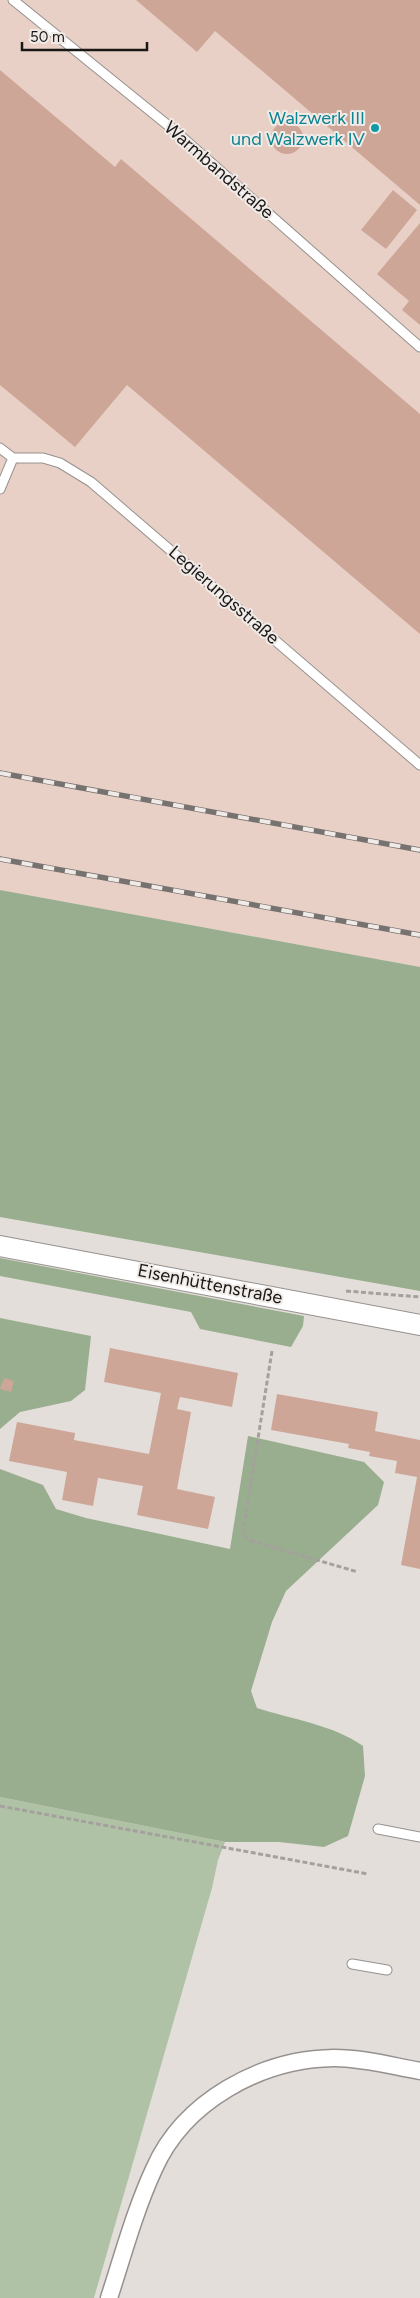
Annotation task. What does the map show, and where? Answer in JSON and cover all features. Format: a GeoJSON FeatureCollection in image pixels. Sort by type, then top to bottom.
{"type":"FeatureCollection","features":[{"type":"Feature","properties":{"kind":"street","name":"Eisenhüttenstraße"},"geometry":{"type":"LineString","coordinates":[[0,1246],[420,1325]]}},
{"type":"Feature","properties":{"kind":"street"},"geometry":{"type":"LineString","coordinates":[[109,2298],[154,2168],[177,2130],[212,2099],[248,2078],[287,2064],[328,2058],[354,2059],[420,2071]]}},
{"type":"Feature","properties":{"kind":"lane","name":"Warmbandstraße"},"geometry":{"type":"LineString","coordinates":[[13,0],[175,131],[420,347]]}},
{"type":"Feature","properties":{"kind":"lane"},"geometry":{"type":"LineString","coordinates":[[0,448],[13,458],[0,489]]}},
{"type":"Feature","properties":{"kind":"lane","name":"Legierungsstraße"},"geometry":{"type":"LineString","coordinates":[[13,458],[43,458],[60,463],[91,482],[420,765]]}},
{"type":"Feature","properties":{"kind":"lane"},"geometry":{"type":"LineString","coordinates":[[378,1829],[420,1837]]}},
{"type":"Feature","properties":{"kind":"lane"},"geometry":{"type":"LineString","coordinates":[[352,1964],[387,1970]]}},
{"type":"Feature","properties":{"kind":"path"},"geometry":{"type":"LineString","coordinates":[[272,1351],[243,1532],[248,1540],[358,1572]]}},
{"type":"Feature","properties":{"kind":"path"},"geometry":{"type":"LineString","coordinates":[[0,1806],[368,1874]]}},
{"type":"Feature","properties":{"kind":"shaded area"},"geometry":{"type":"Polygon","coordinates":[[[0,0],[420,0],[420,967],[0,890],[0,0]]]}},
{"type":"Feature","properties":{"kind":"green space"},"geometry":{"type":"Polygon","coordinates":[[[0,890],[420,967],[420,1291],[0,1217],[0,890]]]}},
{"type":"Feature","properties":{"kind":"green space"},"geometry":{"type":"Polygon","coordinates":[[[0,1258],[304,1316],[303,1326],[291,1347],[200,1329],[191,1312],[0,1276],[0,1258]]]}},
{"type":"Feature","properties":{"kind":"green space"},"geometry":{"type":"Polygon","coordinates":[[[0,1318],[91,1336],[85,1390],[71,1401],[20,1412],[0,1429],[0,1318]]]}},
{"type":"Feature","properties":{"kind":"green space"},"geometry":{"type":"Polygon","coordinates":[[[248,1436],[364,1462],[384,1482],[378,1505],[286,1591],[272,1622],[251,1691],[257,1708],[326,1728],[363,1746],[365,1776],[348,1836],[324,1847],[279,1842],[225,1842],[0,1797],[0,1469],[43,1485],[56,1509],[86,1518],[230,1549],[248,1436]]]}},
{"type":"Feature","properties":{"kind":"green space"},"geometry":{"type":"Polygon","coordinates":[[[0,1797],[225,1842],[218,1860],[212,1888],[94,2298],[0,2298],[0,1797]]]}},
{"type":"Feature","properties":{"kind":"building","name":"Walzwerk III und Walzwerk IV"},"geometry":{"type":"Polygon","coordinates":[[[136,0],[420,0],[420,205],[215,31],[197,52],[136,0]]]}},
{"type":"Feature","properties":{"kind":"building"},"geometry":{"type":"Polygon","coordinates":[[[0,70],[115,167],[121,159],[420,414],[420,634],[127,385],[75,447],[0,385],[0,70]]]}},
{"type":"Feature","properties":{"kind":"building"},"geometry":{"type":"Polygon","coordinates":[[[287,122],[298,127],[303,138],[298,149],[287,154],[276,149],[271,138],[276,127],[287,122]]]}},
{"type":"Feature","properties":{"kind":"building"},"geometry":{"type":"Polygon","coordinates":[[[393,190],[417,210],[386,249],[361,230],[393,190]]]}},
{"type":"Feature","properties":{"kind":"building"},"geometry":{"type":"Polygon","coordinates":[[[420,223],[420,325],[402,310],[409,301],[377,274],[420,223]]]}},
{"type":"Feature","properties":{"kind":"building"},"geometry":{"type":"Polygon","coordinates":[[[110,1348],[238,1373],[232,1407],[180,1397],[177,1409],[191,1412],[177,1489],[215,1497],[208,1529],[137,1515],[143,1486],[98,1478],[93,1506],[62,1500],[67,1472],[9,1461],[17,1422],[75,1433],[74,1440],[149,1454],[161,1393],[104,1382],[110,1348]]]}},
{"type":"Feature","properties":{"kind":"building"},"geometry":{"type":"Polygon","coordinates":[[[4,1378],[14,1381],[11,1392],[0,1389],[4,1378]]]}},
{"type":"Feature","properties":{"kind":"building"},"geometry":{"type":"Polygon","coordinates":[[[277,1394],[378,1412],[375,1431],[420,1440],[420,1569],[401,1565],[417,1477],[395,1473],[397,1461],[369,1456],[370,1452],[348,1448],[349,1444],[271,1430],[277,1394]]]}},
{"type":"Feature","properties":{"kind":"railway"},"geometry":{"type":"LineString","coordinates":[[0,773],[420,850]]}},
{"type":"Feature","properties":{"kind":"railway"},"geometry":{"type":"LineString","coordinates":[[0,859],[420,935]]}},
{"type":"Feature","properties":{"kind":"place","name":"Walzwerk III und Walzwerk IV"},"geometry":{"type":"Point","coordinates":[375,128]}}]}
